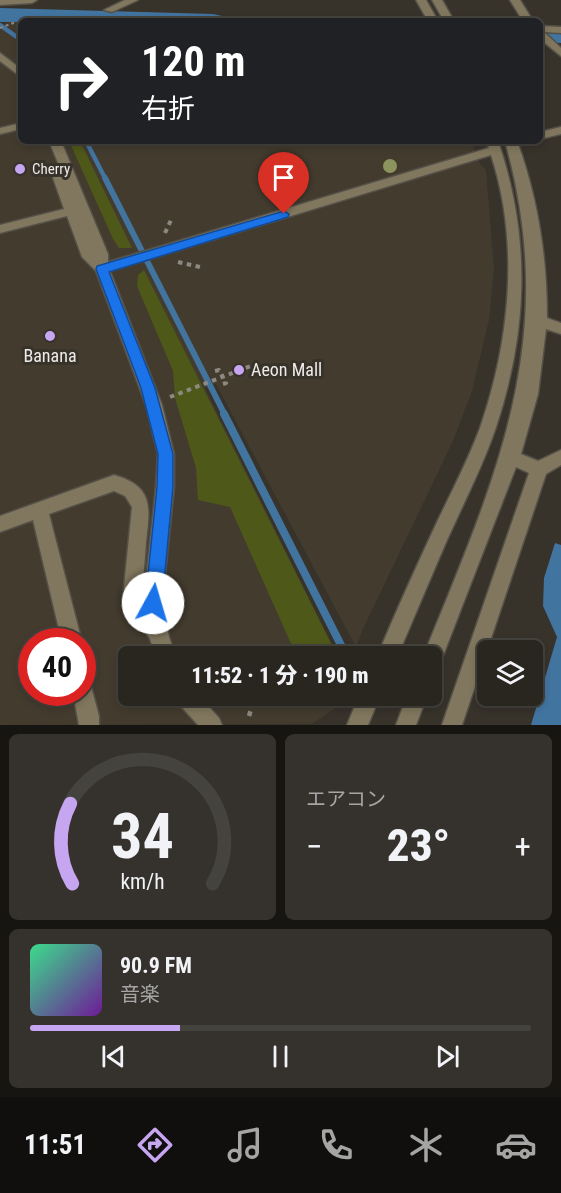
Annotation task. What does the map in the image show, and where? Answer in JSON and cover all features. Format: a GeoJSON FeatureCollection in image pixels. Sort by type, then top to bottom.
{"type":"FeatureCollection","features":[{"type":"Feature","properties":{"kind":"street"},"geometry":{"type":"LineString","coordinates":[[0,2],[32,0]]}},
{"type":"Feature","properties":{"kind":"street"},"geometry":{"type":"LineString","coordinates":[[109,10],[133,0]]}},
{"type":"Feature","properties":{"kind":"street"},"geometry":{"type":"LineString","coordinates":[[421,0],[431,18]]}},
{"type":"Feature","properties":{"kind":"street"},"geometry":{"type":"LineString","coordinates":[[437,0],[447,18]]}},
{"type":"Feature","properties":{"kind":"street"},"geometry":{"type":"LineString","coordinates":[[515,0],[526,18]]}},
{"type":"Feature","properties":{"kind":"street"},"geometry":{"type":"LineString","coordinates":[[543,30],[561,30]]}},
{"type":"Feature","properties":{"kind":"street"},"geometry":{"type":"LineString","coordinates":[[543,37],[561,53]]}},
{"type":"Feature","properties":{"kind":"street"},"geometry":{"type":"LineString","coordinates":[[0,56],[18,71]]}},
{"type":"Feature","properties":{"kind":"street"},"geometry":{"type":"LineString","coordinates":[[0,131],[18,127]]}},
{"type":"Feature","properties":{"kind":"street"},"geometry":{"type":"LineString","coordinates":[[543,135],[561,130]]}},
{"type":"Feature","properties":{"kind":"street"},"geometry":{"type":"LineString","coordinates":[[48,144],[89,257],[102,269]]}},
{"type":"Feature","properties":{"kind":"street"},"geometry":{"type":"LineString","coordinates":[[56,144],[101,254],[102,269],[148,388],[166,454],[165,487],[153,603],[162,646]]}},
{"type":"Feature","properties":{"kind":"street"},"geometry":{"type":"LineString","coordinates":[[437,646],[521,427],[534,364],[540,321],[538,249],[516,144]]}},
{"type":"Feature","properties":{"kind":"street"},"geometry":{"type":"LineString","coordinates":[[102,269],[494,146],[510,205],[516,264],[506,361],[488,426],[474,463],[392,646]]}},
{"type":"Feature","properties":{"kind":"street"},"geometry":{"type":"LineString","coordinates":[[0,229],[72,211]]}},
{"type":"Feature","properties":{"kind":"street"},"geometry":{"type":"LineString","coordinates":[[540,321],[561,329]]}},
{"type":"Feature","properties":{"kind":"street"},"geometry":{"type":"LineString","coordinates":[[510,457],[539,469]]}},
{"type":"Feature","properties":{"kind":"street"},"geometry":{"type":"LineString","coordinates":[[452,725],[539,469],[561,457]]}},
{"type":"Feature","properties":{"kind":"street"},"geometry":{"type":"LineString","coordinates":[[0,524],[114,483],[123,485],[138,497],[141,507],[132,597],[159,637]]}},
{"type":"Feature","properties":{"kind":"street"},"geometry":{"type":"LineString","coordinates":[[40,509],[43,531],[68,628]]}},
{"type":"Feature","properties":{"kind":"street"},"geometry":{"type":"LineString","coordinates":[[87,706],[89,725]]}},
{"type":"Feature","properties":{"kind":"street"},"geometry":{"type":"LineString","coordinates":[[194,706],[212,725]]}},
{"type":"Feature","properties":{"kind":"street"},"geometry":{"type":"LineString","coordinates":[[358,723],[366,706]]}},
{"type":"Feature","properties":{"kind":"street"},"geometry":{"type":"LineString","coordinates":[[406,724],[413,706]]}},
{"type":"Feature","properties":{"kind":"path"},"geometry":{"type":"LineString","coordinates":[[0,28],[9,24],[18,25]]}},
{"type":"Feature","properties":{"kind":"path"},"geometry":{"type":"LineString","coordinates":[[168,398],[256,364]]}},
{"type":"Feature","properties":{"kind":"path"},"geometry":{"type":"LineString","coordinates":[[215,371],[219,370],[223,376],[226,383],[223,384]]}},
{"type":"Feature","properties":{"kind":"path"},"geometry":{"type":"LineString","coordinates":[[249,716],[252,706]]}},
{"type":"Feature","properties":{"kind":"shaded area","name":"Aeon Mall"},"geometry":{"type":"Polygon","coordinates":[[[18,21],[18,144],[473,144],[480,164],[486,170],[494,269],[489,320],[472,391],[453,441],[356,646],[216,384],[205,388],[333,646],[118,646],[118,706],[335,706],[312,724],[0,725],[0,25],[18,21]]]}},
{"type":"Feature","properties":{"kind":"green space"},"geometry":{"type":"Polygon","coordinates":[[[70,144],[81,144],[132,248],[119,248],[70,144]]]}},
{"type":"Feature","properties":{"kind":"green space"},"geometry":{"type":"Polygon","coordinates":[[[144,270],[332,646],[292,646],[230,507],[198,500],[196,468],[175,398],[173,371],[137,286],[138,275],[144,270]]]}},
{"type":"Feature","properties":{"kind":"water"},"geometry":{"type":"Polygon","coordinates":[[[555,543],[561,545],[561,725],[531,725],[537,706],[543,706],[543,684],[557,637],[543,606],[544,578],[555,543]]]}},
{"type":"Feature","properties":{"kind":"waterway"},"geometry":{"type":"LineString","coordinates":[[0,15],[106,18]]}},
{"type":"Feature","properties":{"kind":"waterway"},"geometry":{"type":"LineString","coordinates":[[0,25],[18,38]]}},
{"type":"Feature","properties":{"kind":"waterway"},"geometry":{"type":"LineString","coordinates":[[543,34],[561,35]]}},
{"type":"Feature","properties":{"kind":"waterway"},"geometry":{"type":"LineString","coordinates":[[88,144],[106,180]]}},
{"type":"Feature","properties":{"kind":"waterway"},"geometry":{"type":"LineString","coordinates":[[105,178],[225,415]]}},
{"type":"Feature","properties":{"kind":"waterway"},"geometry":{"type":"LineString","coordinates":[[224,414],[341,646]]}},
{"type":"Feature","properties":{"kind":"place","name":"Cherry"},"geometry":{"type":"Point","coordinates":[20,169]}},
{"type":"Feature","properties":{"kind":"place","name":"Banana"},"geometry":{"type":"Point","coordinates":[50,336]}},
{"type":"Feature","properties":{"kind":"place","name":"Aeon Mall"},"geometry":{"type":"Point","coordinates":[239,370]}},
{"type":"Feature","properties":{"kind":"route"},"geometry":{"type":"LineString","coordinates":[[153,603],[165,487],[166,454],[154,405],[102,269],[284,214]]}}]}
